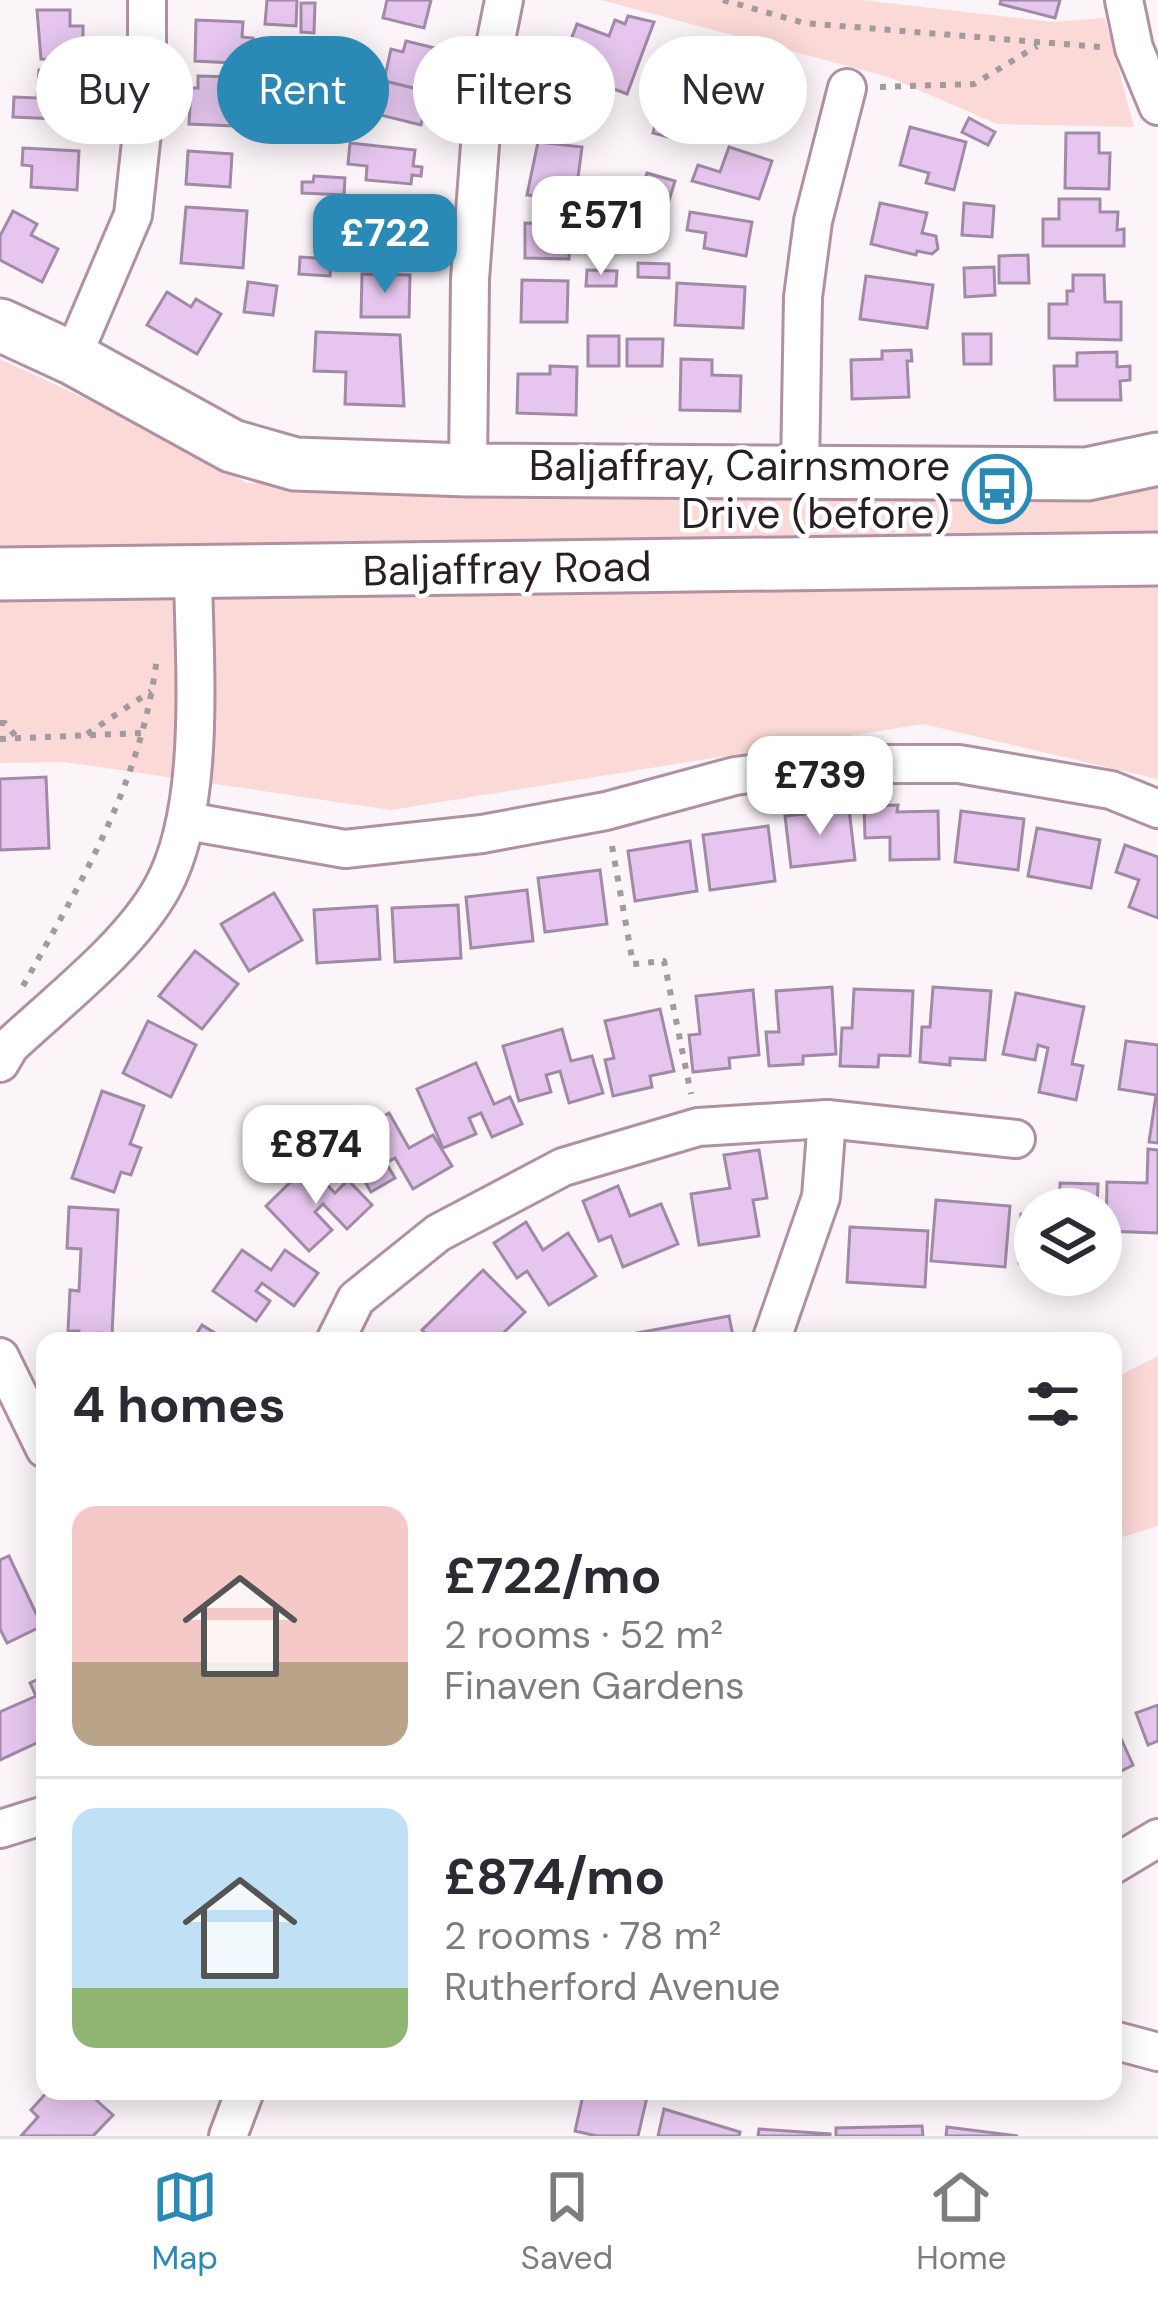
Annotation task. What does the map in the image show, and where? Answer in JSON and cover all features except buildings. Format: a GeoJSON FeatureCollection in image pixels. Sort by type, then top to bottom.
{"type":"FeatureCollection","features":[{"type":"Feature","properties":{"kind":"street"},"geometry":{"type":"LineString","coordinates":[[72,358],[134,214],[147,87],[147,0]]}},
{"type":"Feature","properties":{"kind":"street"},"geometry":{"type":"LineString","coordinates":[[468,470],[470,279],[481,127],[504,0]]}},
{"type":"Feature","properties":{"kind":"street"},"geometry":{"type":"LineString","coordinates":[[1124,0],[1134,48],[1158,106]]}},
{"type":"Feature","properties":{"kind":"street"},"geometry":{"type":"LineString","coordinates":[[800,470],[803,297],[813,221],[847,88]]}},
{"type":"Feature","properties":{"kind":"street"},"geometry":{"type":"LineString","coordinates":[[0,325],[72,358],[232,446],[295,464],[468,470],[1087,473],[1158,459]]}},
{"type":"Feature","properties":{"kind":"street","name":"Baljaffray Road"},"geometry":{"type":"LineString","coordinates":[[0,574],[1158,559]]}},
{"type":"Feature","properties":{"kind":"street"},"geometry":{"type":"LineString","coordinates":[[5,1055],[115,947],[161,888],[187,821],[193,572]]}},
{"type":"Feature","properties":{"kind":"street"},"geometry":{"type":"LineString","coordinates":[[187,821],[346,849],[482,834],[605,811],[735,776],[823,764],[959,764],[1111,790],[1158,809]]}},
{"type":"Feature","properties":{"kind":"street"},"geometry":{"type":"LineString","coordinates":[[774,1332],[821,1197],[827,1119]]}},
{"type":"Feature","properties":{"kind":"street"},"geometry":{"type":"LineString","coordinates":[[340,1332],[356,1299],[438,1233],[563,1167],[698,1127],[827,1119],[1016,1139]]}},
{"type":"Feature","properties":{"kind":"street"},"geometry":{"type":"LineString","coordinates":[[0,1357],[36,1431]]}},
{"type":"Feature","properties":{"kind":"street"},"geometry":{"type":"LineString","coordinates":[[0,1829],[36,1818]]}},
{"type":"Feature","properties":{"kind":"street"},"geometry":{"type":"LineString","coordinates":[[1122,1860],[1158,1838]]}},
{"type":"Feature","properties":{"kind":"street"},"geometry":{"type":"LineString","coordinates":[[1122,2042],[1158,2052]]}},
{"type":"Feature","properties":{"kind":"street"},"geometry":{"type":"LineString","coordinates":[[228,2136],[242,2100]]}},
{"type":"Feature","properties":{"kind":"path"},"geometry":{"type":"LineString","coordinates":[[723,0],[753,4],[804,23],[1134,48]]}},
{"type":"Feature","properties":{"kind":"path"},"geometry":{"type":"LineString","coordinates":[[847,88],[974,84],[1040,44]]}},
{"type":"Feature","properties":{"kind":"path"},"geometry":{"type":"LineString","coordinates":[[5,1055],[8,1011],[100,849],[143,733],[160,631],[194,630]]}},
{"type":"Feature","properties":{"kind":"path"},"geometry":{"type":"LineString","coordinates":[[84,736],[153,689]]}},
{"type":"Feature","properties":{"kind":"path"},"geometry":{"type":"LineString","coordinates":[[0,723],[17,738]]}},
{"type":"Feature","properties":{"kind":"path"},"geometry":{"type":"LineString","coordinates":[[0,739],[143,733]]}},
{"type":"Feature","properties":{"kind":"path"},"geometry":{"type":"LineString","coordinates":[[605,811],[634,964],[664,961],[698,1127]]}},
{"type":"Feature","properties":{"kind":"shaded area"},"geometry":{"type":"Polygon","coordinates":[[[601,0],[861,0],[1052,22],[1105,18],[1134,127],[997,124],[889,77],[807,55],[807,36],[736,36],[601,0]]]}},
{"type":"Feature","properties":{"kind":"shaded area"},"geometry":{"type":"Polygon","coordinates":[[[0,359],[187,446],[246,483],[1050,498],[1158,451],[1158,779],[923,724],[391,810],[65,762],[0,763],[0,359]]]}},
{"type":"Feature","properties":{"kind":"shaded area"},"geometry":{"type":"Polygon","coordinates":[[[1158,1356],[1158,1526],[1122,1537],[1122,1374],[1158,1356]]]}},
{"type":"Feature","properties":{"kind":"place","name":"Baljaffray, Cairnsmore Drive (before)"},"geometry":{"type":"Point","coordinates":[997,489]}}]}
